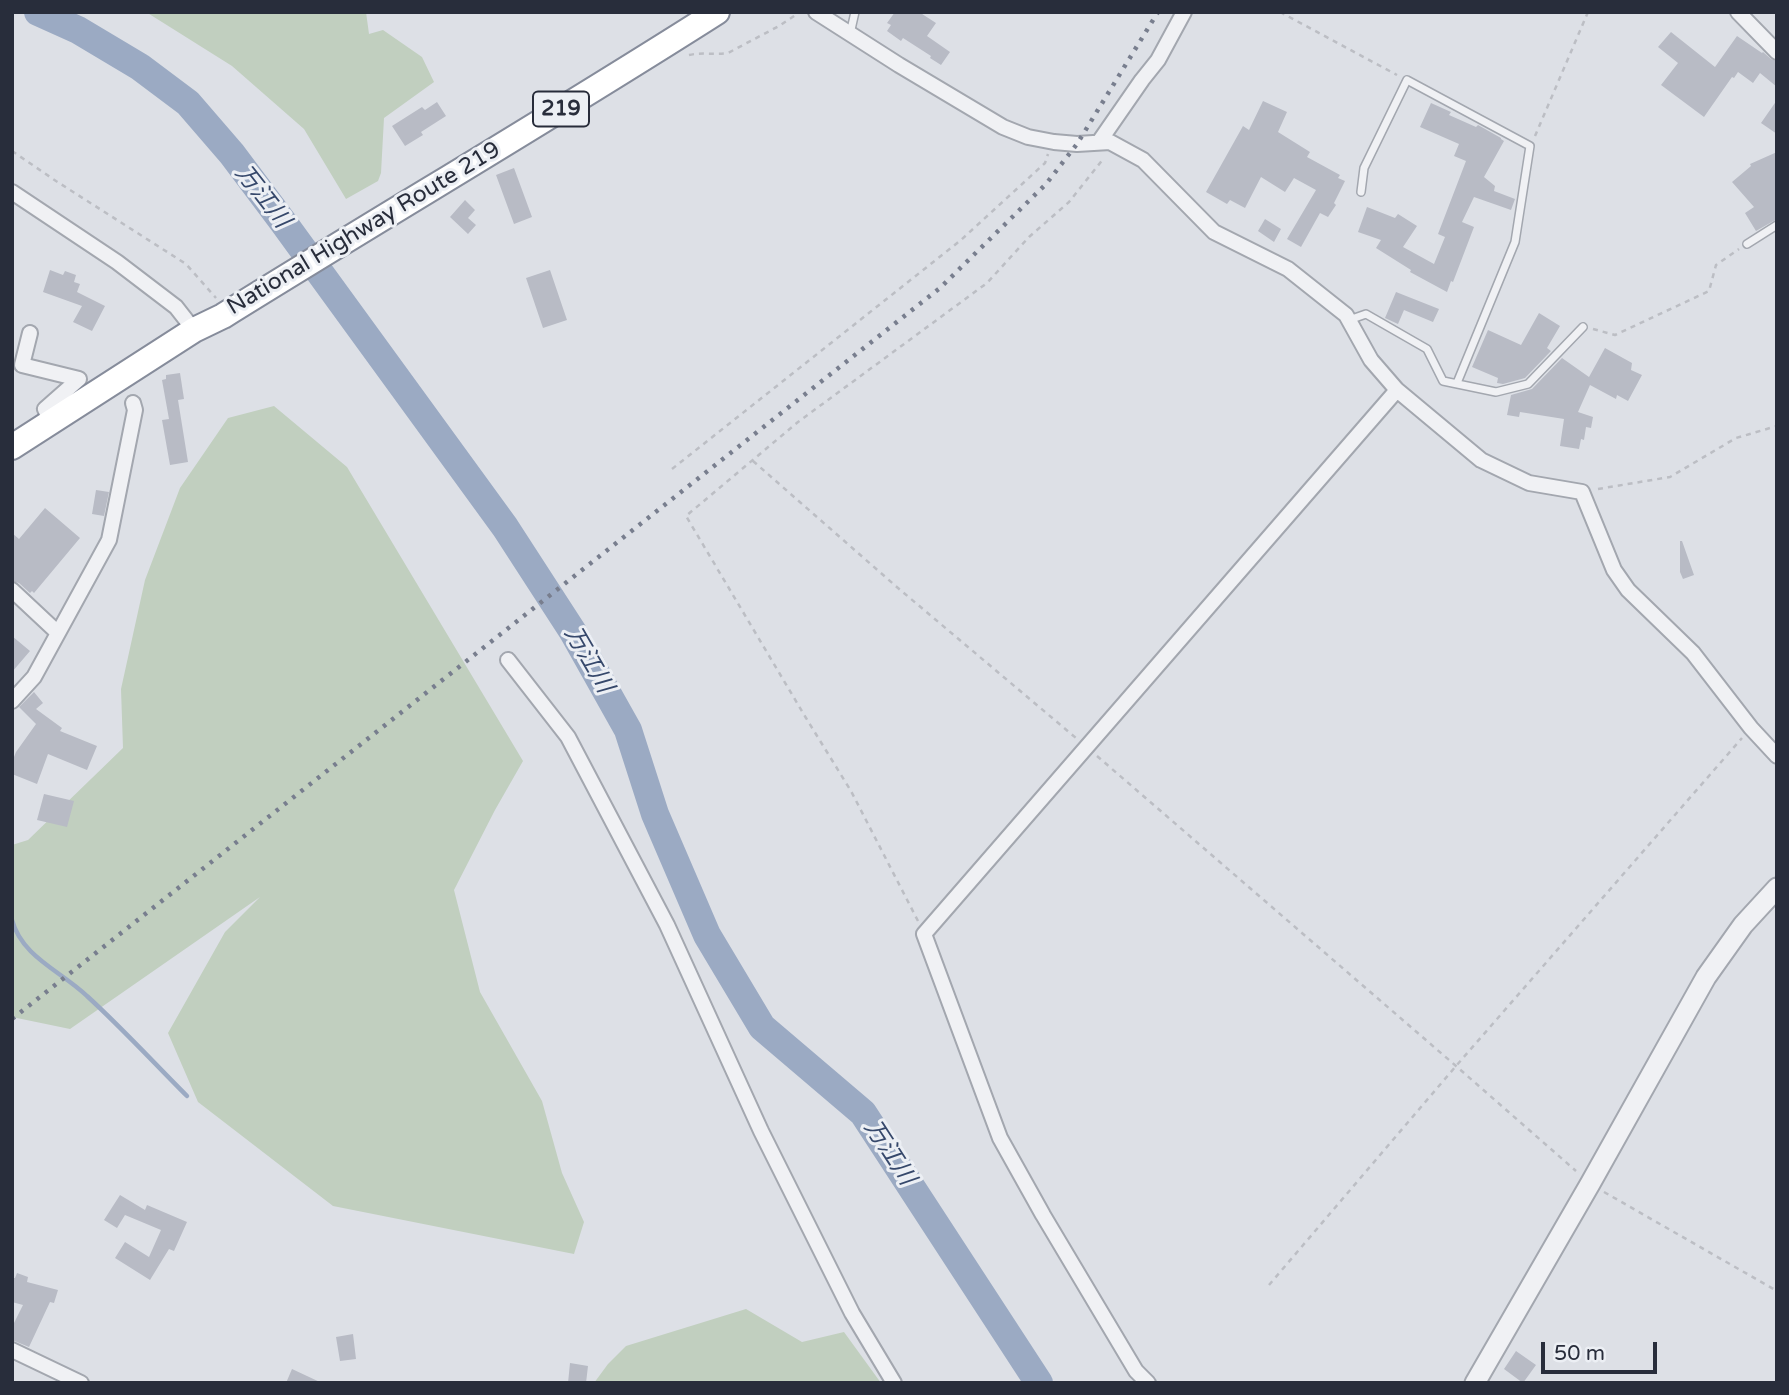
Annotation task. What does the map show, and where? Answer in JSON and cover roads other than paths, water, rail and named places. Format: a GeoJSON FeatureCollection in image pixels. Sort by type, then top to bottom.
{"type":"FeatureCollection","features":[{"type":"Feature","properties":{"kind":"highway","name":"National Highway Route 219"},"geometry":{"type":"LineString","coordinates":[[12,447],[194,330],[223,316],[717,12]]}},
{"type":"Feature","properties":{"kind":"street"},"geometry":{"type":"LineString","coordinates":[[816,12],[1003,127],[1028,137],[1054,142],[1105,142],[1143,160],[1214,232],[1288,269],[1346,314],[1371,360],[1397,390],[1480,460],[1529,482],[1582,492],[1614,570],[1628,590],[1693,653],[1777,756]]}},
{"type":"Feature","properties":{"kind":"street"},"geometry":{"type":"LineString","coordinates":[[1105,142],[1142,80],[1158,60],[1184,12]]}},
{"type":"Feature","properties":{"kind":"street"},"geometry":{"type":"LineString","coordinates":[[1738,12],[1777,51]]}},
{"type":"Feature","properties":{"kind":"street"},"geometry":{"type":"LineString","coordinates":[[12,192],[117,262],[176,307],[194,330]]}},
{"type":"Feature","properties":{"kind":"street"},"geometry":{"type":"LineString","coordinates":[[30,333],[22,365],[79,379],[45,409],[51,422]]}},
{"type":"Feature","properties":{"kind":"street"},"geometry":{"type":"LineString","coordinates":[[1148,1383],[1136,1371],[1000,1139],[924,934],[1397,390]]}},
{"type":"Feature","properties":{"kind":"street"},"geometry":{"type":"LineString","coordinates":[[12,701],[34,677],[108,540],[135,410],[134,403]]}},
{"type":"Feature","properties":{"kind":"street"},"geometry":{"type":"LineString","coordinates":[[12,590],[58,633]]}},
{"type":"Feature","properties":{"kind":"street"},"geometry":{"type":"LineString","coordinates":[[508,660],[568,737],[667,925],[761,1131],[839,1288],[894,1383]]}},
{"type":"Feature","properties":{"kind":"street"},"geometry":{"type":"LineString","coordinates":[[1475,1383],[1706,977],[1743,925],[1777,888]]}},
{"type":"Feature","properties":{"kind":"street"},"geometry":{"type":"LineString","coordinates":[[12,1350],[81,1383]]}},
{"type":"Feature","properties":{"kind":"lane"},"geometry":{"type":"LineString","coordinates":[[850,34],[855,12]]}},
{"type":"Feature","properties":{"kind":"lane"},"geometry":{"type":"LineString","coordinates":[[1361,192],[1364,169],[1407,80],[1530,146],[1515,242],[1457,383]]}},
{"type":"Feature","properties":{"kind":"lane"},"geometry":{"type":"LineString","coordinates":[[1746,244],[1777,225]]}},
{"type":"Feature","properties":{"kind":"lane"},"geometry":{"type":"LineString","coordinates":[[1349,320],[1366,314],[1427,349],[1443,381],[1496,392],[1528,384],[1583,327]]}},
{"type":"Feature","properties":{"kind":"waterway","name":"万江川"},"geometry":{"type":"LineString","coordinates":[[38,12],[78,30],[140,67],[188,103],[232,154],[283,222],[505,527],[573,632],[628,730],[655,814],[707,935],[762,1027],[863,1113],[1039,1383]]}},
{"type":"Feature","properties":{"kind":"waterway"},"geometry":{"type":"LineString","coordinates":[[12,920],[17,933],[33,954],[87,996],[187,1096]]}},
{"type":"Feature","properties":{"kind":"railway"},"geometry":{"type":"LineString","coordinates":[[12,1019],[940,288],[1046,184],[1077,144],[1158,12]]}}]}
